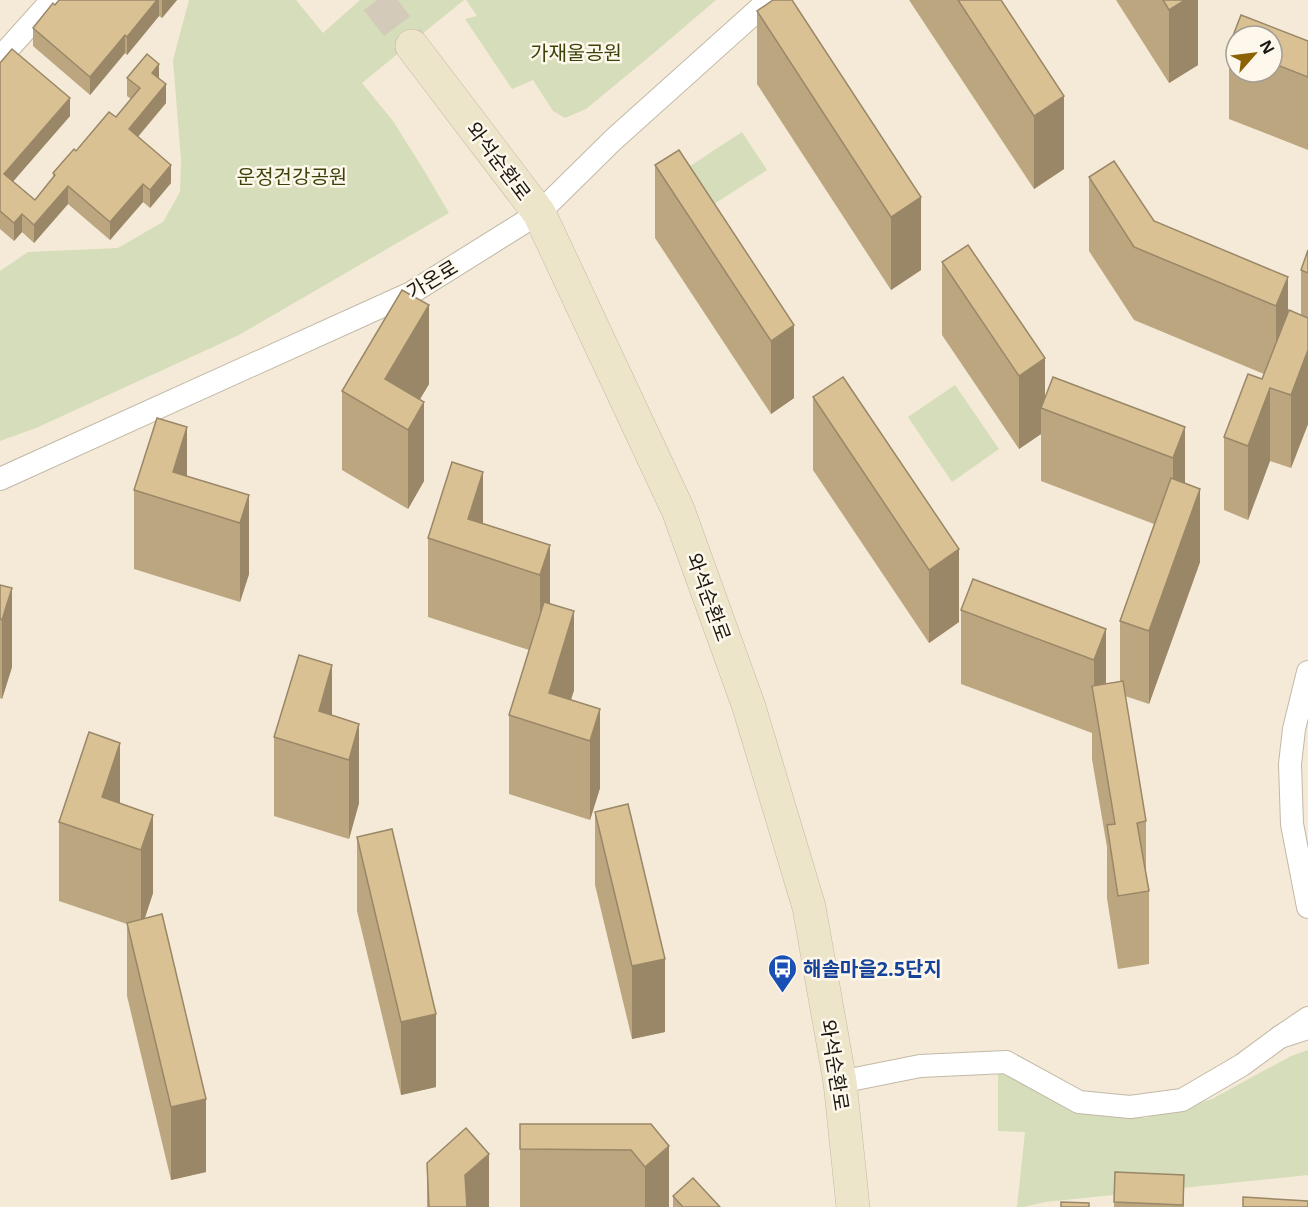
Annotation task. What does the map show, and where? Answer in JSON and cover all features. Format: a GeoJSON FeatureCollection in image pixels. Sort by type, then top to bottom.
{"type":"FeatureCollection","features":[{"type":"Feature","properties":{"kind":"street"},"geometry":{"type":"LineString","coordinates":[[0,58],[52,0]]}},
{"type":"Feature","properties":{"kind":"street","name":"가온로"},"geometry":{"type":"LineString","coordinates":[[0,479],[411,293],[539,213],[613,140],[769,0]]}},
{"type":"Feature","properties":{"kind":"street","name":"와석순환로"},"geometry":{"type":"LineString","coordinates":[[412,46],[539,213],[678,510],[749,707],[809,907],[840,1082],[853,1207]]}},
{"type":"Feature","properties":{"kind":"street"},"geometry":{"type":"LineString","coordinates":[[1308,672],[1294,729],[1290,764],[1292,824],[1308,907]]}},
{"type":"Feature","properties":{"kind":"street"},"geometry":{"type":"LineString","coordinates":[[840,1082],[920,1066],[1006,1062],[1079,1102],[1130,1107],[1182,1100],[1242,1065],[1308,1018]]}},
{"type":"Feature","properties":{"kind":"street"},"geometry":{"type":"LineString","coordinates":[[1280,1037],[1308,1028]]}},
{"type":"Feature","properties":{"kind":"green space","name":"운정건강공원"},"geometry":{"type":"Polygon","coordinates":[[[189,0],[296,0],[323,33],[360,0],[464,0],[362,83],[393,121],[449,213],[237,336],[36,428],[0,441],[0,271],[28,252],[118,248],[163,222],[180,192],[181,160],[173,60],[189,0]]]}},
{"type":"Feature","properties":{"kind":"green space","name":"가재울공원"},"geometry":{"type":"Polygon","coordinates":[[[466,0],[716,0],[586,109],[565,118],[553,111],[533,80],[512,89],[465,19],[477,16],[466,0]]]}},
{"type":"Feature","properties":{"kind":"green space"},"geometry":{"type":"Polygon","coordinates":[[[742,132],[767,170],[714,204],[690,166],[742,132]]]}},
{"type":"Feature","properties":{"kind":"green space"},"geometry":{"type":"Polygon","coordinates":[[[955,385],[999,449],[952,482],[908,417],[955,385]]]}},
{"type":"Feature","properties":{"kind":"green space"},"geometry":{"type":"Polygon","coordinates":[[[1308,1050],[1308,1175],[1045,1202],[1017,1207],[1025,1132],[998,1131],[998,1072],[1108,1114],[1146,1118],[1212,1099],[1291,1056],[1308,1050]]]}},
{"type":"Feature","properties":{"kind":"building"},"geometry":{"type":"Polygon","coordinates":[[[59,0],[157,0],[90,77],[33,28],[53,3],[55,5],[59,0]]]}},
{"type":"Feature","properties":{"kind":"building"},"geometry":{"type":"Polygon","coordinates":[[[773,0],[792,0],[921,197],[891,217],[757,11],[773,0]]]}},
{"type":"Feature","properties":{"kind":"building"},"geometry":{"type":"Polygon","coordinates":[[[958,0],[1001,0],[1064,96],[1034,116],[958,0]]]}},
{"type":"Feature","properties":{"kind":"building"},"geometry":{"type":"Polygon","coordinates":[[[1163,0],[1185,0],[1169,10],[1163,0]]]}},
{"type":"Feature","properties":{"kind":"building"},"geometry":{"type":"Polygon","coordinates":[[[1241,15],[1264,24],[1238,24],[1241,15]]]}},
{"type":"Feature","properties":{"kind":"building"},"geometry":{"type":"Polygon","coordinates":[[[1284,32],[1308,41],[1308,77],[1284,68],[1284,32]]]}},
{"type":"Feature","properties":{"kind":"building"},"geometry":{"type":"Polygon","coordinates":[[[12,49],[70,98],[4,174],[35,200],[55,175],[53,173],[74,149],[76,151],[109,112],[116,117],[140,88],[127,78],[147,54],[159,64],[152,73],[166,84],[129,129],[171,165],[150,190],[143,184],[110,222],[68,186],[34,225],[22,214],[14,223],[0,211],[0,63],[12,49]]]}},
{"type":"Feature","properties":{"kind":"building"},"geometry":{"type":"Polygon","coordinates":[[[679,150],[794,325],[771,341],[655,165],[679,150]]]}},
{"type":"Feature","properties":{"kind":"building"},"geometry":{"type":"Polygon","coordinates":[[[1114,161],[1154,221],[1288,277],[1276,306],[1134,247],[1089,177],[1114,161]]]}},
{"type":"Feature","properties":{"kind":"building"},"geometry":{"type":"Polygon","coordinates":[[[968,245],[1045,358],[1019,376],[942,262],[968,245]]]}},
{"type":"Feature","properties":{"kind":"building"},"geometry":{"type":"Polygon","coordinates":[[[1308,250],[1308,273],[1301,270],[1308,250]]]}},
{"type":"Feature","properties":{"kind":"building"},"geometry":{"type":"Polygon","coordinates":[[[402,290],[429,305],[385,379],[424,402],[408,430],[342,391],[402,290]]]}},
{"type":"Feature","properties":{"kind":"building"},"geometry":{"type":"Polygon","coordinates":[[[1289,310],[1308,318],[1308,350],[1291,395],[1270,388],[1248,446],[1224,437],[1248,374],[1262,379],[1289,310]]]}},
{"type":"Feature","properties":{"kind":"building"},"geometry":{"type":"Polygon","coordinates":[[[843,377],[959,549],[929,570],[813,397],[843,377]]]}},
{"type":"Feature","properties":{"kind":"building"},"geometry":{"type":"Polygon","coordinates":[[[1053,377],[1185,427],[1173,458],[1041,408],[1053,377]]]}},
{"type":"Feature","properties":{"kind":"building"},"geometry":{"type":"Polygon","coordinates":[[[157,418],[187,427],[173,472],[249,495],[240,523],[134,490],[157,418]]]}},
{"type":"Feature","properties":{"kind":"building"},"geometry":{"type":"Polygon","coordinates":[[[452,462],[483,472],[468,519],[550,545],[540,575],[428,538],[452,462]]]}},
{"type":"Feature","properties":{"kind":"building"},"geometry":{"type":"Polygon","coordinates":[[[1171,478],[1200,489],[1149,631],[1120,621],[1171,478]]]}},
{"type":"Feature","properties":{"kind":"building"},"geometry":{"type":"Polygon","coordinates":[[[973,579],[1106,629],[1094,660],[961,610],[973,579]]]}},
{"type":"Feature","properties":{"kind":"building"},"geometry":{"type":"Polygon","coordinates":[[[0,585],[12,588],[2,620],[0,619],[0,585]]]}},
{"type":"Feature","properties":{"kind":"building"},"geometry":{"type":"Polygon","coordinates":[[[544,602],[574,611],[549,693],[600,709],[590,741],[509,715],[544,602]]]}},
{"type":"Feature","properties":{"kind":"building"},"geometry":{"type":"Polygon","coordinates":[[[299,655],[332,665],[319,711],[359,724],[349,760],[274,737],[299,655]]]}},
{"type":"Feature","properties":{"kind":"building"},"geometry":{"type":"Polygon","coordinates":[[[1123,681],[1146,821],[1137,823],[1149,891],[1118,896],[1107,825],[1115,824],[1092,686],[1123,681]]]}},
{"type":"Feature","properties":{"kind":"building"},"geometry":{"type":"Polygon","coordinates":[[[89,732],[120,743],[102,797],[153,815],[141,850],[59,822],[89,732]]]}},
{"type":"Feature","properties":{"kind":"building"},"geometry":{"type":"Polygon","coordinates":[[[628,804],[665,959],[632,966],[595,812],[628,804]]]}},
{"type":"Feature","properties":{"kind":"building"},"geometry":{"type":"Polygon","coordinates":[[[392,829],[436,1014],[401,1022],[357,837],[392,829]]]}},
{"type":"Feature","properties":{"kind":"building"},"geometry":{"type":"Polygon","coordinates":[[[162,914],[206,1099],[171,1107],[127,923],[162,914]]]}},
{"type":"Feature","properties":{"kind":"building"},"geometry":{"type":"Polygon","coordinates":[[[520,1124],[651,1124],[669,1146],[645,1167],[631,1150],[520,1149],[520,1124]]]}},
{"type":"Feature","properties":{"kind":"building"},"geometry":{"type":"Polygon","coordinates":[[[466,1128],[489,1154],[465,1175],[467,1207],[429,1207],[427,1163],[466,1128]]]}},
{"type":"Feature","properties":{"kind":"building"},"geometry":{"type":"Polygon","coordinates":[[[1115,1172],[1184,1175],[1183,1205],[1114,1202],[1115,1172]]]}},
{"type":"Feature","properties":{"kind":"building"},"geometry":{"type":"Polygon","coordinates":[[[693,1178],[720,1207],[683,1207],[673,1196],[693,1178]]]}},
{"type":"Feature","properties":{"kind":"building"},"geometry":{"type":"Polygon","coordinates":[[[1243,1197],[1308,1201],[1308,1207],[1243,1207],[1243,1197]]]}},
{"type":"Feature","properties":{"kind":"building"},"geometry":{"type":"Polygon","coordinates":[[[1061,1202],[1089,1203],[1089,1207],[1061,1207],[1061,1202]]]}},
{"type":"Feature","properties":{"kind":"tunnel"},"geometry":{"type":"LineString","coordinates":[[377,0],[412,46]]}},
{"type":"Feature","properties":{"kind":"place","name":"해솔마을2.5단지"},"geometry":{"type":"Point","coordinates":[782,994]}}]}
